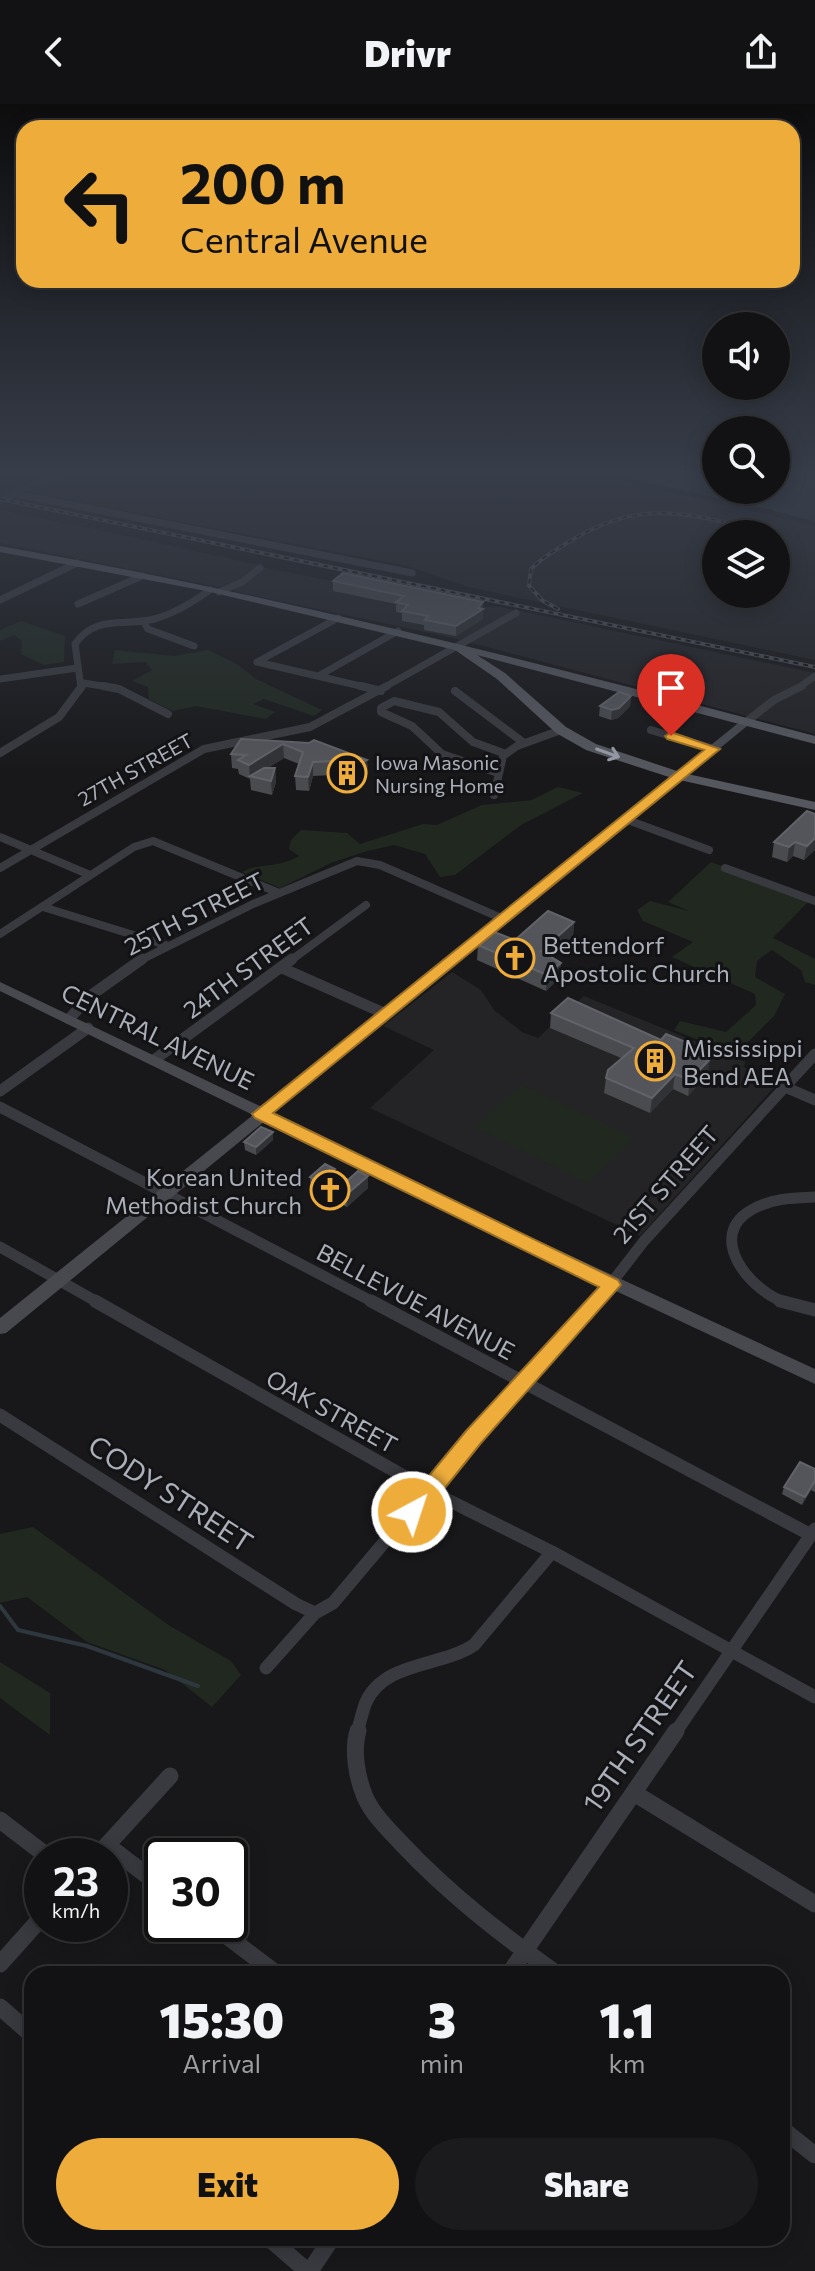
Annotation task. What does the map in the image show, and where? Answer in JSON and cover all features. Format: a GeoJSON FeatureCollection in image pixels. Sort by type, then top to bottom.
{"type":"FeatureCollection","features":[{"type":"Feature","properties":{"kind":"main road"},"geometry":{"type":"LineString","coordinates":[[118,571],[398,631],[460,648],[477,649],[815,740]]}},
{"type":"Feature","properties":{"kind":"main road"},"geometry":{"type":"LineString","coordinates":[[460,648],[464,654],[501,676],[561,730],[591,747],[680,776],[815,806]]}},
{"type":"Feature","properties":{"kind":"main road"},"geometry":{"type":"LineString","coordinates":[[501,676],[501,665],[527,664]]}},
{"type":"Feature","properties":{"kind":"street"},"geometry":{"type":"LineString","coordinates":[[0,600],[60,571]]}},
{"type":"Feature","properties":{"kind":"street"},"geometry":{"type":"LineString","coordinates":[[0,753],[76,702],[83,683],[77,668],[75,644],[89,628],[104,621],[143,621],[181,607],[254,571]]}},
{"type":"Feature","properties":{"kind":"street"},"geometry":{"type":"LineString","coordinates":[[403,571],[412,573]]}},
{"type":"Feature","properties":{"kind":"street"},"geometry":{"type":"LineString","coordinates":[[78,604],[142,576]]}},
{"type":"Feature","properties":{"kind":"street","name":"27TH STREET"},"geometry":{"type":"LineString","coordinates":[[0,868],[204,749],[295,732],[381,691],[516,613]]}},
{"type":"Feature","properties":{"kind":"street"},"geometry":{"type":"LineString","coordinates":[[338,618],[257,662],[381,691]]}},
{"type":"Feature","properties":{"kind":"street"},"geometry":{"type":"LineString","coordinates":[[143,621],[148,629],[194,646]]}},
{"type":"Feature","properties":{"kind":"street"},"geometry":{"type":"LineString","coordinates":[[320,675],[398,631]]}},
{"type":"Feature","properties":{"kind":"street"},"geometry":{"type":"LineString","coordinates":[[0,679],[77,668]]}},
{"type":"Feature","properties":{"kind":"street"},"geometry":{"type":"LineString","coordinates":[[0,1328],[746,722],[774,700],[809,683],[815,676]]}},
{"type":"Feature","properties":{"kind":"street"},"geometry":{"type":"LineString","coordinates":[[83,683],[119,689],[168,714]]}},
{"type":"Feature","properties":{"kind":"street"},"geometry":{"type":"LineString","coordinates":[[455,691],[476,703],[509,736],[524,743]]}},
{"type":"Feature","properties":{"kind":"street"},"geometry":{"type":"LineString","coordinates":[[498,773],[442,754],[412,726],[387,716],[381,708],[394,701],[439,712],[473,742],[506,754]]}},
{"type":"Feature","properties":{"kind":"street"},"geometry":{"type":"LineString","coordinates":[[494,795],[500,761],[506,754],[524,743],[561,730]]}},
{"type":"Feature","properties":{"kind":"street"},"geometry":{"type":"LineString","coordinates":[[651,730],[714,749]]}},
{"type":"Feature","properties":{"kind":"street"},"geometry":{"type":"LineString","coordinates":[[625,819],[709,850]]}},
{"type":"Feature","properties":{"kind":"street"},"geometry":{"type":"LineString","coordinates":[[0,837],[90,875]]}},
{"type":"Feature","properties":{"kind":"street"},"geometry":{"type":"LineString","coordinates":[[0,934],[134,847],[153,841],[279,893]]}},
{"type":"Feature","properties":{"kind":"street","name":"25TH STREET"},"geometry":{"type":"LineString","coordinates":[[69,1019],[90,996],[114,977],[169,946],[350,863],[366,861],[380,865],[501,918]]}},
{"type":"Feature","properties":{"kind":"street"},"geometry":{"type":"LineString","coordinates":[[725,868],[815,901]]}},
{"type":"Feature","properties":{"kind":"street"},"geometry":{"type":"LineString","coordinates":[[805,897],[815,887]]}},
{"type":"Feature","properties":{"kind":"street","name":"24TH STREET"},"geometry":{"type":"LineString","coordinates":[[154,1060],[366,905]]}},
{"type":"Feature","properties":{"kind":"street"},"geometry":{"type":"LineString","coordinates":[[43,907],[169,946]]}},
{"type":"Feature","properties":{"kind":"street"},"geometry":{"type":"LineString","coordinates":[[282,968],[386,1014]]}},
{"type":"Feature","properties":{"kind":"street","name":"CENTRAL AVENUE"},"geometry":{"type":"LineString","coordinates":[[0,986],[612,1285],[815,1377]]}},
{"type":"Feature","properties":{"kind":"street"},"geometry":{"type":"LineString","coordinates":[[0,1091],[88,1028]]}},
{"type":"Feature","properties":{"kind":"street","name":"21ST STREET"},"geometry":{"type":"LineString","coordinates":[[266,1668],[315,1613],[333,1603],[612,1285],[644,1241],[815,1054]]}},
{"type":"Feature","properties":{"kind":"street"},"geometry":{"type":"LineString","coordinates":[[785,1087],[815,1100]]}},
{"type":"Feature","properties":{"kind":"street","name":"BELLEVUE AVENUE"},"geometry":{"type":"LineString","coordinates":[[0,1107],[813,1532]]}},
{"type":"Feature","properties":{"kind":"street"},"geometry":{"type":"LineString","coordinates":[[815,1197],[772,1199],[754,1206],[740,1218],[732,1232],[730,1245],[733,1258],[752,1284],[785,1303],[815,1310]]}},
{"type":"Feature","properties":{"kind":"street","name":"OAK STREET"},"geometry":{"type":"LineString","coordinates":[[0,1247],[430,1491],[552,1552],[815,1697]]}},
{"type":"Feature","properties":{"kind":"street","name":"CODY STREET"},"geometry":{"type":"LineString","coordinates":[[0,1415],[296,1604],[315,1613]]}},
{"type":"Feature","properties":{"kind":"street","name":"19TH STREET"},"geometry":{"type":"LineString","coordinates":[[514,1966],[813,1532]]}},
{"type":"Feature","properties":{"kind":"street"},"geometry":{"type":"LineString","coordinates":[[546,1966],[419,1862],[379,1820],[365,1797],[357,1766],[355,1740],[367,1700],[389,1675],[417,1664],[459,1655],[474,1645],[552,1552]]}},
{"type":"Feature","properties":{"kind":"street"},"geometry":{"type":"LineString","coordinates":[[113,1838],[170,1776]]}},
{"type":"Feature","properties":{"kind":"street"},"geometry":{"type":"LineString","coordinates":[[634,1793],[815,1904]]}},
{"type":"Feature","properties":{"kind":"street"},"geometry":{"type":"LineString","coordinates":[[0,1820],[24,1838]]}},
{"type":"Feature","properties":{"kind":"street"},"geometry":{"type":"LineString","coordinates":[[0,1964],[24,1937]]}},
{"type":"Feature","properties":{"kind":"street"},"geometry":{"type":"LineString","coordinates":[[235,1942],[266,1966]]}},
{"type":"Feature","properties":{"kind":"street"},"geometry":{"type":"LineString","coordinates":[[0,2007],[24,2028]]}},
{"type":"Feature","properties":{"kind":"street"},"geometry":{"type":"LineString","coordinates":[[790,2135],[815,2155]]}},
{"type":"Feature","properties":{"kind":"street"},"geometry":{"type":"LineString","coordinates":[[278,2246],[308,2271],[326,2246]]}},
{"type":"Feature","properties":{"kind":"shaded area"},"geometry":{"type":"Polygon","coordinates":[[[140,571],[250,571],[239,580],[219,587],[140,571]]]}},
{"type":"Feature","properties":{"kind":"shaded area"},"geometry":{"type":"Polygon","coordinates":[[[257,571],[283,571],[452,605],[501,607],[815,673],[815,734],[453,638],[233,591],[257,571]]]}},
{"type":"Feature","properties":{"kind":"shaded area"},"geometry":{"type":"Polygon","coordinates":[[[423,571],[702,571],[702,608],[790,608],[790,571],[815,571],[815,660],[468,587],[423,571]]]}},
{"type":"Feature","properties":{"kind":"shaded area"},"geometry":{"type":"Polygon","coordinates":[[[21,621],[65,636],[64,662],[44,665],[21,654],[22,641],[14,635],[0,641],[0,630],[21,621]]]}},
{"type":"Feature","properties":{"kind":"shaded area"},"geometry":{"type":"Polygon","coordinates":[[[115,650],[174,656],[208,650],[237,664],[256,679],[322,710],[314,716],[264,699],[253,704],[275,712],[266,719],[196,706],[173,711],[149,699],[148,687],[132,681],[152,670],[146,662],[112,664],[115,650]]]}},
{"type":"Feature","properties":{"kind":"shaded area"},"geometry":{"type":"Polygon","coordinates":[[[558,787],[583,793],[521,825],[455,875],[440,877],[425,854],[394,845],[331,863],[280,888],[242,872],[283,863],[299,856],[289,849],[291,840],[301,830],[347,833],[360,844],[423,824],[437,825],[482,805],[532,800],[558,787]]]}},
{"type":"Feature","properties":{"kind":"shaded area"},"geometry":{"type":"Polygon","coordinates":[[[711,862],[800,894],[809,901],[773,938],[815,959],[815,985],[805,982],[801,970],[772,950],[757,961],[755,977],[785,994],[774,1016],[735,1055],[674,1030],[680,1021],[726,1032],[756,1005],[755,994],[672,957],[693,942],[643,921],[637,910],[650,901],[689,911],[668,902],[711,862]]]}},
{"type":"Feature","properties":{"kind":"shaded area"},"geometry":{"type":"Polygon","coordinates":[[[452,972],[481,990],[494,1010],[522,1032],[538,1038],[584,996],[746,1062],[743,1067],[779,1082],[640,1236],[370,1108],[434,1050],[383,1026],[452,972]]]}},
{"type":"Feature","properties":{"kind":"shaded area"},"geometry":{"type":"Polygon","coordinates":[[[522,1085],[634,1138],[587,1183],[474,1127],[522,1085]]]}},
{"type":"Feature","properties":{"kind":"shaded area"},"geometry":{"type":"Polygon","coordinates":[[[33,1527],[170,1626],[231,1661],[241,1675],[212,1707],[165,1670],[87,1642],[27,1597],[0,1603],[0,1534],[33,1527]]]}},
{"type":"Feature","properties":{"kind":"shaded area"},"geometry":{"type":"Polygon","coordinates":[[[0,1662],[50,1693],[50,1735],[0,1698],[0,1662]]]}},
{"type":"Feature","properties":{"kind":"building"},"geometry":{"type":"Polygon","coordinates":[[[343,573],[483,602],[478,608],[483,609],[456,626],[425,620],[428,616],[402,611],[408,605],[396,602],[404,596],[333,581],[343,573]]]}},
{"type":"Feature","properties":{"kind":"building"},"geometry":{"type":"Polygon","coordinates":[[[619,692],[631,696],[619,708],[612,710],[600,706],[619,692]]]}},
{"type":"Feature","properties":{"kind":"building"},"geometry":{"type":"Polygon","coordinates":[[[241,739],[309,743],[314,740],[367,760],[354,768],[334,761],[313,762],[308,777],[295,776],[303,752],[283,744],[249,765],[238,760],[246,755],[231,754],[241,739]]]}},
{"type":"Feature","properties":{"kind":"building"},"geometry":{"type":"Polygon","coordinates":[[[264,768],[275,768],[271,781],[250,776],[264,768]]]}},
{"type":"Feature","properties":{"kind":"building"},"geometry":{"type":"Polygon","coordinates":[[[807,811],[815,814],[815,838],[807,846],[795,842],[789,847],[774,842],[807,811]]]}},
{"type":"Feature","properties":{"kind":"building"},"geometry":{"type":"Polygon","coordinates":[[[548,911],[574,922],[541,951],[561,963],[547,975],[478,945],[494,932],[515,940],[548,911]]]}},
{"type":"Feature","properties":{"kind":"building"},"geometry":{"type":"Polygon","coordinates":[[[568,998],[661,1040],[666,1034],[688,1043],[684,1048],[710,1059],[690,1080],[675,1074],[652,1098],[606,1078],[608,1070],[634,1048],[551,1013],[568,998]]]}},
{"type":"Feature","properties":{"kind":"building"},"geometry":{"type":"Polygon","coordinates":[[[261,1127],[273,1132],[256,1147],[244,1142],[261,1127]]]}},
{"type":"Feature","properties":{"kind":"building"},"geometry":{"type":"Polygon","coordinates":[[[325,1164],[335,1169],[332,1172],[348,1180],[358,1171],[368,1176],[346,1195],[310,1177],[325,1164]]]}},
{"type":"Feature","properties":{"kind":"building"},"geometry":{"type":"Polygon","coordinates":[[[800,1462],[815,1469],[815,1483],[805,1497],[784,1487],[800,1462]]]}},
{"type":"Feature","properties":{"kind":"waterway"},"geometry":{"type":"LineString","coordinates":[[0,1606],[18,1630],[87,1646],[198,1686]]}},
{"type":"Feature","properties":{"kind":"railway"},"geometry":{"type":"LineString","coordinates":[[350,571],[815,667]]}},
{"type":"Feature","properties":{"kind":"railway"},"geometry":{"type":"LineString","coordinates":[[531,571],[529,586],[543,601],[558,609]]}},
{"type":"Feature","properties":{"kind":"place","name":"Iowa Masonic Nursing Home"},"geometry":{"type":"Point","coordinates":[347,773]}},
{"type":"Feature","properties":{"kind":"place","name":"Bettendorf Apostolic Church"},"geometry":{"type":"Point","coordinates":[515,958]}},
{"type":"Feature","properties":{"kind":"place","name":"Mississippi Bend AEA"},"geometry":{"type":"Point","coordinates":[655,1061]}},
{"type":"Feature","properties":{"kind":"place","name":"Korean United Methodist Church"},"geometry":{"type":"Point","coordinates":[330,1190]}},
{"type":"Feature","properties":{"kind":"route"},"geometry":{"type":"LineString","coordinates":[[412,1512],[473,1437],[612,1285],[261,1114],[714,749],[671,736]]}}]}
